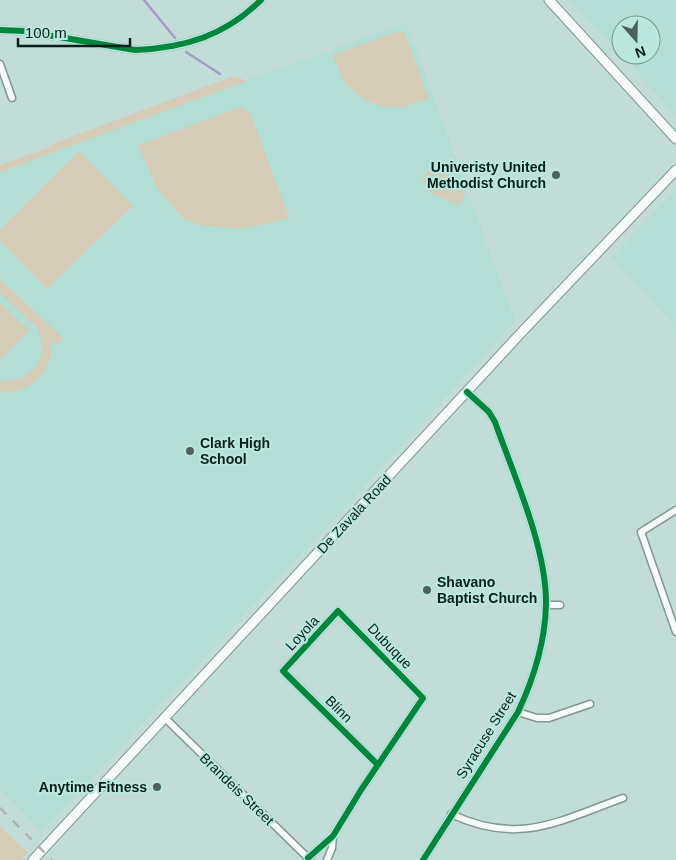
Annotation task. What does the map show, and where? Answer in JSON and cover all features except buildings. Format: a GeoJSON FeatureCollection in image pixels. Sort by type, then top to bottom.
{"type":"FeatureCollection","features":[{"type":"Feature","properties":{"kind":"main road"},"geometry":{"type":"LineString","coordinates":[[550,0],[676,139]]}},
{"type":"Feature","properties":{"kind":"main road","name":"De Zavala Road"},"geometry":{"type":"LineString","coordinates":[[33,860],[466,392],[676,170]]}},
{"type":"Feature","properties":{"kind":"street"},"geometry":{"type":"LineString","coordinates":[[0,30],[24,31],[134,50],[152,49],[201,39],[232,24],[261,0]]}},
{"type":"Feature","properties":{"kind":"street"},"geometry":{"type":"LineString","coordinates":[[0,64],[12,98]]}},
{"type":"Feature","properties":{"kind":"street","name":"Syracuse Street"},"geometry":{"type":"LineString","coordinates":[[422,860],[518,712],[537,665],[542,642],[546,605],[543,569],[538,546],[495,422],[489,412],[466,392]]}},
{"type":"Feature","properties":{"kind":"street"},"geometry":{"type":"LineString","coordinates":[[676,510],[641,532],[676,632]]}},
{"type":"Feature","properties":{"kind":"street"},"geometry":{"type":"LineString","coordinates":[[546,605],[560,605]]}},
{"type":"Feature","properties":{"kind":"street","name":"Loyola"},"geometry":{"type":"LineString","coordinates":[[283,671],[338,611]]}},
{"type":"Feature","properties":{"kind":"street","name":"Dubuque"},"geometry":{"type":"LineString","coordinates":[[338,611],[423,698],[378,765]]}},
{"type":"Feature","properties":{"kind":"street","name":"Blinn"},"geometry":{"type":"LineString","coordinates":[[283,671],[378,765]]}},
{"type":"Feature","properties":{"kind":"street"},"geometry":{"type":"LineString","coordinates":[[518,712],[537,718],[549,718],[590,704]]}},
{"type":"Feature","properties":{"kind":"street","name":"Brandeis Street"},"geometry":{"type":"LineString","coordinates":[[165,718],[309,859]]}},
{"type":"Feature","properties":{"kind":"street"},"geometry":{"type":"LineString","coordinates":[[309,859],[333,836],[378,765]]}},
{"type":"Feature","properties":{"kind":"street"},"geometry":{"type":"LineString","coordinates":[[451,814],[492,828],[529,829],[552,823],[623,798]]}},
{"type":"Feature","properties":{"kind":"street"},"geometry":{"type":"LineString","coordinates":[[326,860],[332,848],[333,836]]}},
{"type":"Feature","properties":{"kind":"shaded area"},"geometry":{"type":"Polygon","coordinates":[[[569,0],[676,0],[676,114],[630,65],[661,65],[661,15],[611,15],[611,45],[569,0]]]}},
{"type":"Feature","properties":{"kind":"shaded area","name":"Clark High School"},"geometry":{"type":"Polygon","coordinates":[[[406,22],[515,321],[388,461],[42,832],[0,789],[0,172],[406,22]]]}},
{"type":"Feature","properties":{"kind":"shaded area"},"geometry":{"type":"Polygon","coordinates":[[[400,31],[405,33],[429,99],[401,107],[383,107],[365,100],[346,85],[332,55],[400,31]]]}},
{"type":"Feature","properties":{"kind":"shaded area"},"geometry":{"type":"Polygon","coordinates":[[[234,76],[247,81],[0,172],[0,165],[234,76]]]}},
{"type":"Feature","properties":{"kind":"shaded area"},"geometry":{"type":"Polygon","coordinates":[[[240,107],[251,114],[289,217],[275,222],[239,229],[200,225],[184,219],[158,190],[138,145],[240,107]]]}},
{"type":"Feature","properties":{"kind":"shaded area"},"geometry":{"type":"Polygon","coordinates":[[[79,151],[133,206],[47,289],[0,241],[0,229],[79,151]]]}},
{"type":"Feature","properties":{"kind":"shaded area"},"geometry":{"type":"Polygon","coordinates":[[[434,165],[449,169],[456,185],[466,191],[460,205],[431,194],[422,179],[434,165]]]}},
{"type":"Feature","properties":{"kind":"shaded area"},"geometry":{"type":"Polygon","coordinates":[[[676,191],[676,328],[612,257],[676,191]]]}},
{"type":"Feature","properties":{"kind":"shaded area"},"geometry":{"type":"Polygon","coordinates":[[[0,279],[63,338],[57,345],[52,341],[49,362],[38,379],[30,385],[11,392],[0,392],[0,381],[11,381],[29,373],[36,366],[42,349],[37,328],[0,293],[0,279]]]}},
{"type":"Feature","properties":{"kind":"shaded area"},"geometry":{"type":"Polygon","coordinates":[[[0,303],[29,330],[0,361],[0,303]]]}},
{"type":"Feature","properties":{"kind":"shaded area"},"geometry":{"type":"Polygon","coordinates":[[[0,826],[28,853],[21,860],[0,860],[0,826]]]}},
{"type":"Feature","properties":{"kind":"waterway"},"geometry":{"type":"LineString","coordinates":[[144,0],[175,38]]}},
{"type":"Feature","properties":{"kind":"waterway"},"geometry":{"type":"LineString","coordinates":[[186,52],[220,74]]}},
{"type":"Feature","properties":{"kind":"railway"},"geometry":{"type":"LineString","coordinates":[[0,808],[52,860]]}},
{"type":"Feature","properties":{"kind":"cycle path"},"geometry":{"type":"LineString","coordinates":[[0,30],[24,31],[135,50],[153,49],[203,38],[233,23],[261,0]]}},
{"type":"Feature","properties":{"kind":"cycle path"},"geometry":{"type":"LineString","coordinates":[[423,860],[518,712],[538,660],[545,619],[545,583],[528,512],[495,422],[489,412],[467,392]]}},
{"type":"Feature","properties":{"kind":"cycle path"},"geometry":{"type":"LineString","coordinates":[[308,858],[333,836],[361,790],[423,698],[338,611],[283,671],[378,765]]}},
{"type":"Feature","properties":{"kind":"place","name":"Univeristy United Methodist Church"},"geometry":{"type":"Point","coordinates":[556,175]}},
{"type":"Feature","properties":{"kind":"place","name":"Clark High School"},"geometry":{"type":"Point","coordinates":[190,451]}},
{"type":"Feature","properties":{"kind":"place","name":"Shavano Baptist Church"},"geometry":{"type":"Point","coordinates":[427,590]}},
{"type":"Feature","properties":{"kind":"place","name":"Anytime Fitness"},"geometry":{"type":"Point","coordinates":[157,787]}}]}
